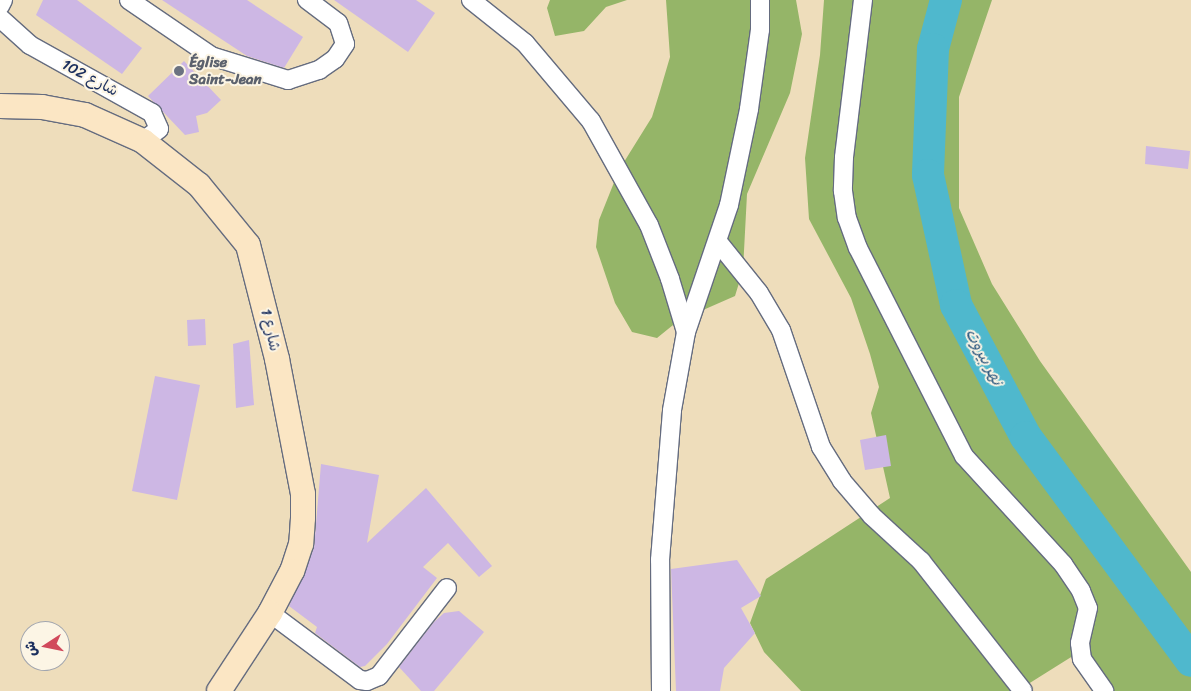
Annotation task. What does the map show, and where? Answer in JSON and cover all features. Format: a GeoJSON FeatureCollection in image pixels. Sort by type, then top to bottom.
{"type":"FeatureCollection","features":[{"type":"Feature","properties":{"kind":"street"},"geometry":{"type":"LineString","coordinates":[[0,6],[3,0]]}},
{"type":"Feature","properties":{"kind":"street"},"geometry":{"type":"LineString","coordinates":[[129,0],[211,56],[288,80],[319,70],[335,59],[345,44],[338,23],[307,0]]}},
{"type":"Feature","properties":{"kind":"street"},"geometry":{"type":"LineString","coordinates":[[471,0],[525,43],[591,121],[649,225],[670,279],[686,332]]}},
{"type":"Feature","properties":{"kind":"street"},"geometry":{"type":"LineString","coordinates":[[661,691],[660,560],[672,410],[686,332],[729,205],[749,109],[760,30],[760,0]]}},
{"type":"Feature","properties":{"kind":"street"},"geometry":{"type":"LineString","coordinates":[[863,0],[843,191],[853,233],[964,456],[1063,564],[1081,591],[1088,608],[1080,643],[1082,659],[1104,691]]}},
{"type":"Feature","properties":{"kind":"street","name":"شارع 102"},"geometry":{"type":"LineString","coordinates":[[0,18],[30,46],[152,113],[159,128],[143,141]]}},
{"type":"Feature","properties":{"kind":"street","name":"شارع 1"},"geometry":{"type":"LineString","coordinates":[[0,106],[42,107],[85,115],[143,141],[199,184],[220,207],[248,245],[257,272],[303,494],[301,544],[270,613],[219,691]]}},
{"type":"Feature","properties":{"kind":"street"},"geometry":{"type":"LineString","coordinates":[[718,242],[759,293],[781,330],[820,447],[842,481],[872,516],[922,561],[1023,691]]}},
{"type":"Feature","properties":{"kind":"street"},"geometry":{"type":"LineString","coordinates":[[270,613],[360,680],[367,681],[379,676],[447,588]]}},
{"type":"Feature","properties":{"kind":"green space"},"geometry":{"type":"Polygon","coordinates":[[[550,0],[627,0],[606,7],[584,31],[555,36],[547,8],[550,0]]]}},
{"type":"Feature","properties":{"kind":"green space"},"geometry":{"type":"Polygon","coordinates":[[[666,0],[796,0],[802,34],[790,93],[747,194],[743,270],[735,296],[678,321],[657,338],[632,332],[615,303],[596,247],[599,220],[619,170],[652,117],[670,57],[666,0]]]}},
{"type":"Feature","properties":{"kind":"green space"},"geometry":{"type":"Polygon","coordinates":[[[824,0],[992,0],[959,97],[959,208],[992,284],[1040,361],[1191,572],[1191,691],[1109,691],[1076,654],[1017,691],[801,691],[764,652],[750,623],[766,579],[890,498],[871,413],[879,387],[870,354],[851,298],[809,219],[805,158],[820,55],[824,0]]]}},
{"type":"Feature","properties":{"kind":"building"},"geometry":{"type":"Polygon","coordinates":[[[43,0],[77,0],[142,48],[122,74],[36,15],[43,0]]]}},
{"type":"Feature","properties":{"kind":"building"},"geometry":{"type":"Polygon","coordinates":[[[162,0],[247,0],[303,37],[284,68],[247,56],[162,0]]]}},
{"type":"Feature","properties":{"kind":"building"},"geometry":{"type":"Polygon","coordinates":[[[334,0],[416,0],[435,13],[408,52],[334,0]]]}},
{"type":"Feature","properties":{"kind":"building"},"geometry":{"type":"Polygon","coordinates":[[[184,61],[221,100],[207,113],[196,116],[199,132],[185,135],[148,96],[184,61]]]}},
{"type":"Feature","properties":{"kind":"building"},"geometry":{"type":"Polygon","coordinates":[[[1146,146],[1190,151],[1188,169],[1145,164],[1146,146]]]}},
{"type":"Feature","properties":{"kind":"building"},"geometry":{"type":"Polygon","coordinates":[[[205,319],[206,345],[188,346],[187,320],[205,319]]]}},
{"type":"Feature","properties":{"kind":"building"},"geometry":{"type":"Polygon","coordinates":[[[249,340],[254,405],[236,408],[233,344],[249,340]]]}},
{"type":"Feature","properties":{"kind":"building"},"geometry":{"type":"Polygon","coordinates":[[[155,376],[200,385],[177,500],[132,491],[155,376]]]}},
{"type":"Feature","properties":{"kind":"building"},"geometry":{"type":"Polygon","coordinates":[[[886,435],[891,466],[865,470],[860,440],[886,435]]]}},
{"type":"Feature","properties":{"kind":"building"},"geometry":{"type":"Polygon","coordinates":[[[321,464],[379,475],[367,543],[426,488],[492,566],[479,577],[448,543],[423,567],[437,578],[387,644],[365,666],[360,667],[315,633],[317,627],[289,606],[314,548],[321,464]]]}},
{"type":"Feature","properties":{"kind":"building"},"geometry":{"type":"Polygon","coordinates":[[[737,560],[761,596],[741,608],[755,633],[724,668],[720,691],[676,691],[671,569],[737,560]]]}},
{"type":"Feature","properties":{"kind":"building"},"geometry":{"type":"Polygon","coordinates":[[[459,611],[484,632],[434,691],[421,691],[399,667],[434,622],[444,613],[459,611]]]}},
{"type":"Feature","properties":{"kind":"waterway","name":"نهر بيروت"},"geometry":{"type":"LineString","coordinates":[[946,0],[933,49],[928,175],[956,305],[1026,437],[1191,661]]}},
{"type":"Feature","properties":{"kind":"place","name":"Église Saint-Jean"},"geometry":{"type":"Point","coordinates":[179,71]}}]}
